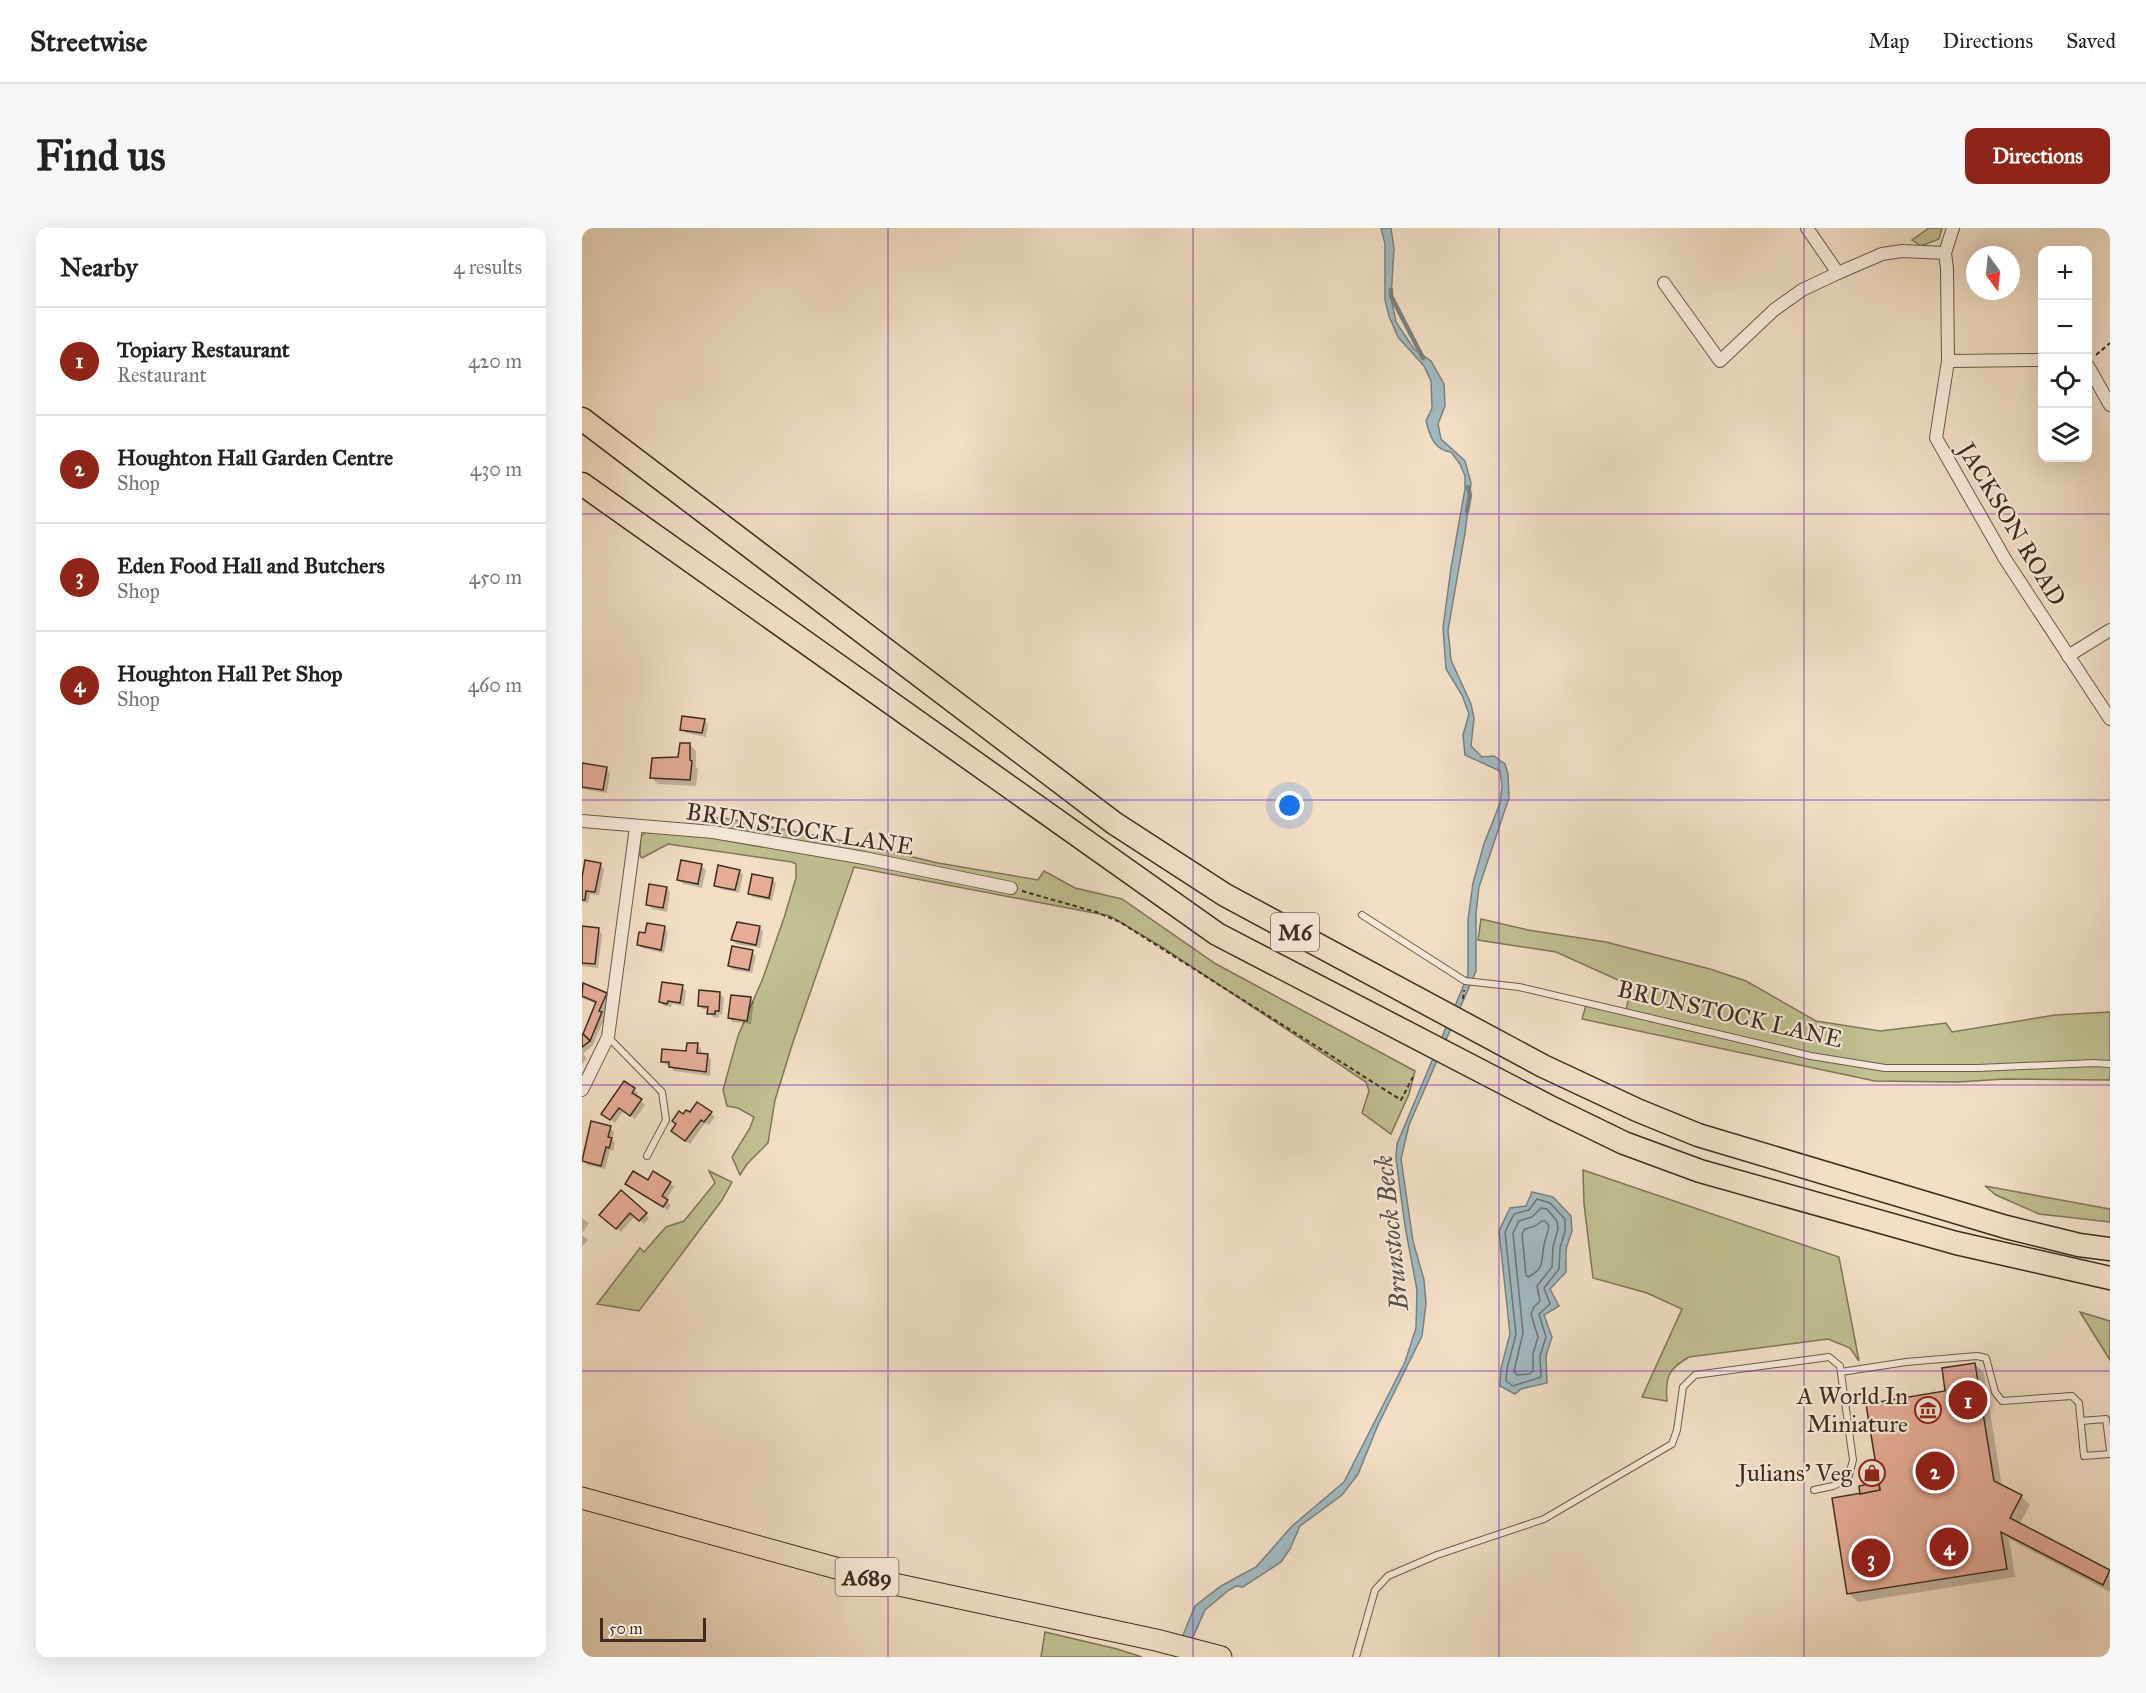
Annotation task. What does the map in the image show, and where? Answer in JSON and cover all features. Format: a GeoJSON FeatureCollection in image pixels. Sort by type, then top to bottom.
{"type":"FeatureCollection","features":[{"type":"Feature","properties":{"kind":"highway","name":"M6"},"geometry":{"type":"LineString","coordinates":[[582,419],[1114,823],[1225,895],[1544,1066],[1637,1110],[1698,1135],[2006,1227],[2079,1245],[2110,1249]]}},
{"type":"Feature","properties":{"kind":"highway","name":"M6"},"geometry":{"type":"LineString","coordinates":[[582,484],[1217,934],[1624,1143],[1700,1171],[1956,1243],[2110,1278]]}},
{"type":"Feature","properties":{"kind":"highway","name":"A689"},"geometry":{"type":"LineString","coordinates":[[582,1498],[894,1584],[1156,1640],[1217,1656]]}},
{"type":"Feature","properties":{"kind":"street"},"geometry":{"type":"LineString","coordinates":[[1808,228],[1838,273]]}},
{"type":"Feature","properties":{"kind":"street","name":"JACKSON ROAD"},"geometry":{"type":"LineString","coordinates":[[1953,228],[1945,253],[1948,361],[1936,438],[2005,559],[2110,719]]}},
{"type":"Feature","properties":{"kind":"street"},"geometry":{"type":"LineString","coordinates":[[1665,283],[1719,361],[1774,310],[1802,290],[1882,254],[1902,250],[1945,253]]}},
{"type":"Feature","properties":{"kind":"street"},"geometry":{"type":"LineString","coordinates":[[1948,361],[2038,360]]}},
{"type":"Feature","properties":{"kind":"street"},"geometry":{"type":"LineString","coordinates":[[2092,363],[2110,405]]}},
{"type":"Feature","properties":{"kind":"street"},"geometry":{"type":"LineString","coordinates":[[2068,656],[2110,630]]}},
{"type":"Feature","properties":{"kind":"street","name":"BRUNSTOCK LANE"},"geometry":{"type":"LineString","coordinates":[[582,821],[713,832],[864,858],[1011,888]]}},
{"type":"Feature","properties":{"kind":"street"},"geometry":{"type":"LineString","coordinates":[[583,1086],[608,1037],[636,827]]}},
{"type":"Feature","properties":{"kind":"lane","name":"BRUNSTOCK LANE"},"geometry":{"type":"LineString","coordinates":[[1362,915],[1465,981],[1519,987],[1811,1056],[1885,1068],[2110,1064]]}},
{"type":"Feature","properties":{"kind":"lane"},"geometry":{"type":"LineString","coordinates":[[608,1037],[662,1092],[666,1120],[647,1156]]}},
{"type":"Feature","properties":{"kind":"lane"},"geometry":{"type":"LineString","coordinates":[[1841,1372],[1906,1362],[1977,1356],[1986,1358],[1995,1392],[2002,1401],[2072,1396],[2079,1403],[2084,1456],[2110,1452],[2106,1419],[2081,1421]]}},
{"type":"Feature","properties":{"kind":"lane"},"geometry":{"type":"LineString","coordinates":[[1356,1657],[1375,1590],[1388,1575],[1437,1555],[1544,1519],[1672,1444],[1677,1430],[1683,1387],[1695,1375],[1830,1357],[1840,1366],[1853,1461],[1848,1479],[1833,1486],[1814,1490]]}},
{"type":"Feature","properties":{"kind":"path"},"geometry":{"type":"LineString","coordinates":[[2092,360],[2110,343]]}},
{"type":"Feature","properties":{"kind":"path"},"geometry":{"type":"LineString","coordinates":[[1011,888],[1096,912],[1120,922],[1401,1100],[1413,1077]]}},
{"type":"Feature","properties":{"kind":"green space"},"geometry":{"type":"Polygon","coordinates":[[[1929,228],[1942,228],[1939,239],[1921,246],[1912,240],[1929,228]]]}},
{"type":"Feature","properties":{"kind":"green space"},"geometry":{"type":"Polygon","coordinates":[[[719,817],[854,843],[938,863],[1038,880],[1044,871],[1075,888],[1122,899],[1216,964],[1415,1071],[1409,1094],[1391,1134],[1362,1113],[1369,1091],[1366,1082],[1162,947],[1110,916],[854,867],[793,1042],[775,1100],[768,1143],[747,1164],[740,1175],[732,1157],[754,1117],[738,1108],[727,1106],[723,1090],[738,1036],[763,978],[784,918],[796,878],[796,864],[668,844],[642,858],[640,856],[640,837],[656,824],[705,826],[719,817]]]}},
{"type":"Feature","properties":{"kind":"green space"},"geometry":{"type":"Polygon","coordinates":[[[1481,919],[1528,930],[1606,942],[1710,969],[1746,981],[1816,1021],[1880,1031],[1946,1023],[1952,1032],[2055,1015],[2110,1012],[2110,1080],[1875,1081],[1582,1019],[1587,1002],[1625,1014],[1629,997],[1627,984],[1556,952],[1478,940],[1481,919]]]}},
{"type":"Feature","properties":{"kind":"green space"},"geometry":{"type":"Polygon","coordinates":[[[1583,1170],[1839,1257],[1859,1361],[1850,1348],[1828,1339],[1689,1357],[1669,1374],[1667,1401],[1642,1397],[1682,1309],[1647,1293],[1593,1278],[1584,1204],[1583,1170]]]}},
{"type":"Feature","properties":{"kind":"green space"},"geometry":{"type":"Polygon","coordinates":[[[709,1171],[732,1182],[722,1200],[639,1311],[597,1304],[640,1248],[644,1252],[666,1227],[684,1221],[715,1183],[709,1171]]]}},
{"type":"Feature","properties":{"kind":"green space"},"geometry":{"type":"Polygon","coordinates":[[[1985,1186],[2110,1209],[2110,1222],[2039,1214],[1996,1195],[1985,1186]]]}},
{"type":"Feature","properties":{"kind":"green space"},"geometry":{"type":"Polygon","coordinates":[[[2080,1312],[2110,1321],[2110,1360],[2080,1312]]]}},
{"type":"Feature","properties":{"kind":"green space"},"geometry":{"type":"Polygon","coordinates":[[[1045,1632],[1117,1649],[1142,1657],[1041,1657],[1045,1632]]]}},
{"type":"Feature","properties":{"kind":"water","name":"Brunstock Beck"},"geometry":{"type":"Polygon","coordinates":[[[1381,228],[1391,228],[1394,249],[1391,298],[1396,322],[1414,349],[1431,361],[1444,384],[1445,406],[1438,424],[1441,439],[1465,461],[1471,483],[1465,533],[1448,630],[1451,660],[1471,704],[1474,718],[1471,746],[1482,757],[1494,756],[1505,764],[1508,774],[1509,798],[1479,887],[1476,913],[1476,971],[1409,1125],[1401,1159],[1413,1241],[1424,1280],[1426,1303],[1422,1336],[1378,1425],[1358,1474],[1342,1495],[1300,1526],[1290,1549],[1281,1562],[1243,1587],[1236,1586],[1229,1590],[1205,1610],[1184,1657],[1174,1657],[1195,1606],[1221,1586],[1256,1567],[1292,1526],[1344,1482],[1405,1362],[1416,1328],[1417,1290],[1405,1226],[1396,1158],[1397,1144],[1468,975],[1468,920],[1473,883],[1484,844],[1500,803],[1502,786],[1500,771],[1465,755],[1463,735],[1469,714],[1462,695],[1446,669],[1443,628],[1465,489],[1465,476],[1451,452],[1440,448],[1431,437],[1426,421],[1432,408],[1431,381],[1424,366],[1398,337],[1389,316],[1385,300],[1385,244],[1381,228]]]}},
{"type":"Feature","properties":{"kind":"water"},"geometry":{"type":"Polygon","coordinates":[[[1532,1192],[1553,1197],[1571,1216],[1572,1231],[1566,1249],[1566,1272],[1550,1289],[1559,1306],[1544,1315],[1552,1337],[1546,1356],[1547,1383],[1521,1389],[1515,1394],[1500,1386],[1501,1368],[1510,1334],[1499,1231],[1510,1208],[1526,1206],[1532,1192]]]}},
{"type":"Feature","properties":{"kind":"building"},"geometry":{"type":"Polygon","coordinates":[[[682,716],[705,719],[702,733],[680,730],[682,716]]]}},
{"type":"Feature","properties":{"kind":"building"},"geometry":{"type":"Polygon","coordinates":[[[680,743],[690,743],[690,760],[692,761],[690,780],[650,778],[652,758],[678,757],[680,743]]]}},
{"type":"Feature","properties":{"kind":"building"},"geometry":{"type":"Polygon","coordinates":[[[582,763],[607,767],[603,790],[582,787],[582,763]]]}},
{"type":"Feature","properties":{"kind":"building"},"geometry":{"type":"Polygon","coordinates":[[[585,860],[601,863],[595,892],[586,891],[585,900],[582,900],[582,878],[585,860]]]}},
{"type":"Feature","properties":{"kind":"building"},"geometry":{"type":"Polygon","coordinates":[[[681,860],[702,864],[698,884],[677,880],[681,860]]]}},
{"type":"Feature","properties":{"kind":"building"},"geometry":{"type":"Polygon","coordinates":[[[718,865],[740,870],[735,890],[714,886],[718,865]]]}},
{"type":"Feature","properties":{"kind":"building"},"geometry":{"type":"Polygon","coordinates":[[[752,874],[773,878],[769,898],[748,894],[752,874]]]}},
{"type":"Feature","properties":{"kind":"building"},"geometry":{"type":"Polygon","coordinates":[[[649,884],[667,887],[663,908],[646,905],[649,884]]]}},
{"type":"Feature","properties":{"kind":"building"},"geometry":{"type":"Polygon","coordinates":[[[737,922],[760,926],[756,945],[731,940],[737,922]]]}},
{"type":"Feature","properties":{"kind":"building"},"geometry":{"type":"Polygon","coordinates":[[[647,923],[665,926],[661,950],[637,945],[639,932],[645,933],[647,923]]]}},
{"type":"Feature","properties":{"kind":"building"},"geometry":{"type":"Polygon","coordinates":[[[582,926],[599,928],[595,964],[582,963],[582,926]]]}},
{"type":"Feature","properties":{"kind":"building"},"geometry":{"type":"Polygon","coordinates":[[[732,946],[753,950],[749,970],[728,966],[732,946]]]}},
{"type":"Feature","properties":{"kind":"building"},"geometry":{"type":"Polygon","coordinates":[[[662,982],[683,985],[680,1003],[659,1002],[662,982]]]}},
{"type":"Feature","properties":{"kind":"building"},"geometry":{"type":"Polygon","coordinates":[[[583,983],[607,993],[590,1041],[583,1034],[596,1002],[582,996],[583,983]]]}},
{"type":"Feature","properties":{"kind":"building"},"geometry":{"type":"Polygon","coordinates":[[[699,990],[720,992],[719,1011],[715,1011],[715,1014],[707,1014],[708,1007],[698,1006],[699,990]]]}},
{"type":"Feature","properties":{"kind":"building"},"geometry":{"type":"Polygon","coordinates":[[[731,995],[751,997],[747,1021],[728,1018],[731,995]]]}},
{"type":"Feature","properties":{"kind":"building"},"geometry":{"type":"Polygon","coordinates":[[[582,1035],[590,1041],[582,1047],[582,1035]]]}},
{"type":"Feature","properties":{"kind":"building"},"geometry":{"type":"Polygon","coordinates":[[[687,1043],[698,1043],[697,1053],[708,1054],[706,1072],[669,1067],[669,1062],[661,1062],[662,1049],[686,1051],[687,1043]]]}},
{"type":"Feature","properties":{"kind":"building"},"geometry":{"type":"Polygon","coordinates":[[[624,1081],[635,1088],[632,1093],[642,1099],[630,1116],[619,1108],[610,1120],[601,1114],[624,1081]]]}},
{"type":"Feature","properties":{"kind":"building"},"geometry":{"type":"Polygon","coordinates":[[[697,1102],[712,1112],[704,1122],[701,1120],[685,1141],[671,1131],[676,1124],[672,1121],[679,1111],[683,1114],[686,1110],[690,1112],[697,1102]]]}},
{"type":"Feature","properties":{"kind":"building"},"geometry":{"type":"Polygon","coordinates":[[[591,1121],[611,1126],[608,1137],[612,1138],[609,1148],[606,1147],[601,1166],[582,1161],[591,1121]]]}},
{"type":"Feature","properties":{"kind":"building"},"geometry":{"type":"Polygon","coordinates":[[[633,1171],[648,1180],[653,1171],[671,1182],[662,1196],[668,1200],[663,1207],[625,1184],[633,1171]]]}},
{"type":"Feature","properties":{"kind":"building"},"geometry":{"type":"Polygon","coordinates":[[[621,1190],[647,1213],[639,1221],[630,1213],[616,1229],[599,1215],[621,1190]]]}},
{"type":"Feature","properties":{"kind":"building"},"geometry":{"type":"Polygon","coordinates":[[[1975,1363],[1994,1481],[2022,1495],[2010,1518],[2110,1570],[2103,1585],[2001,1532],[2007,1569],[1847,1594],[1832,1498],[1880,1490],[1866,1404],[1945,1391],[1942,1368],[1975,1363]]]}},
{"type":"Feature","properties":{"kind":"building","name":"Julians' Veg"},"geometry":{"type":"Polygon","coordinates":[[[1875,1461],[1880,1490],[1860,1494],[1859,1486],[1869,1484],[1865,1462],[1875,1461]]]}},
{"type":"Feature","properties":{"kind":"waterway","name":"Brunstock Beck"},"geometry":{"type":"LineString","coordinates":[[1391,290],[1391,296],[1423,358]]}},
{"type":"Feature","properties":{"kind":"waterway","name":"Brunstock Beck"},"geometry":{"type":"LineString","coordinates":[[1467,511],[1470,495],[1468,487]]}},
{"type":"Feature","properties":{"kind":"place","name":"Topiary Restaurant"},"geometry":{"type":"Point","coordinates":[1968,1400]}},
{"type":"Feature","properties":{"kind":"place","name":"A World In Miniature"},"geometry":{"type":"Point","coordinates":[1928,1410]}},
{"type":"Feature","properties":{"kind":"place","name":"Houghton Hall Garden Centre"},"geometry":{"type":"Point","coordinates":[1935,1471]}},
{"type":"Feature","properties":{"kind":"place","name":"Julians' Veg"},"geometry":{"type":"Point","coordinates":[1872,1473]}},
{"type":"Feature","properties":{"kind":"place","name":"Houghton Hall Pet Shop"},"geometry":{"type":"Point","coordinates":[1949,1547]}},
{"type":"Feature","properties":{"kind":"place","name":"Eden Food Hall and Butchers"},"geometry":{"type":"Point","coordinates":[1871,1558]}}]}
